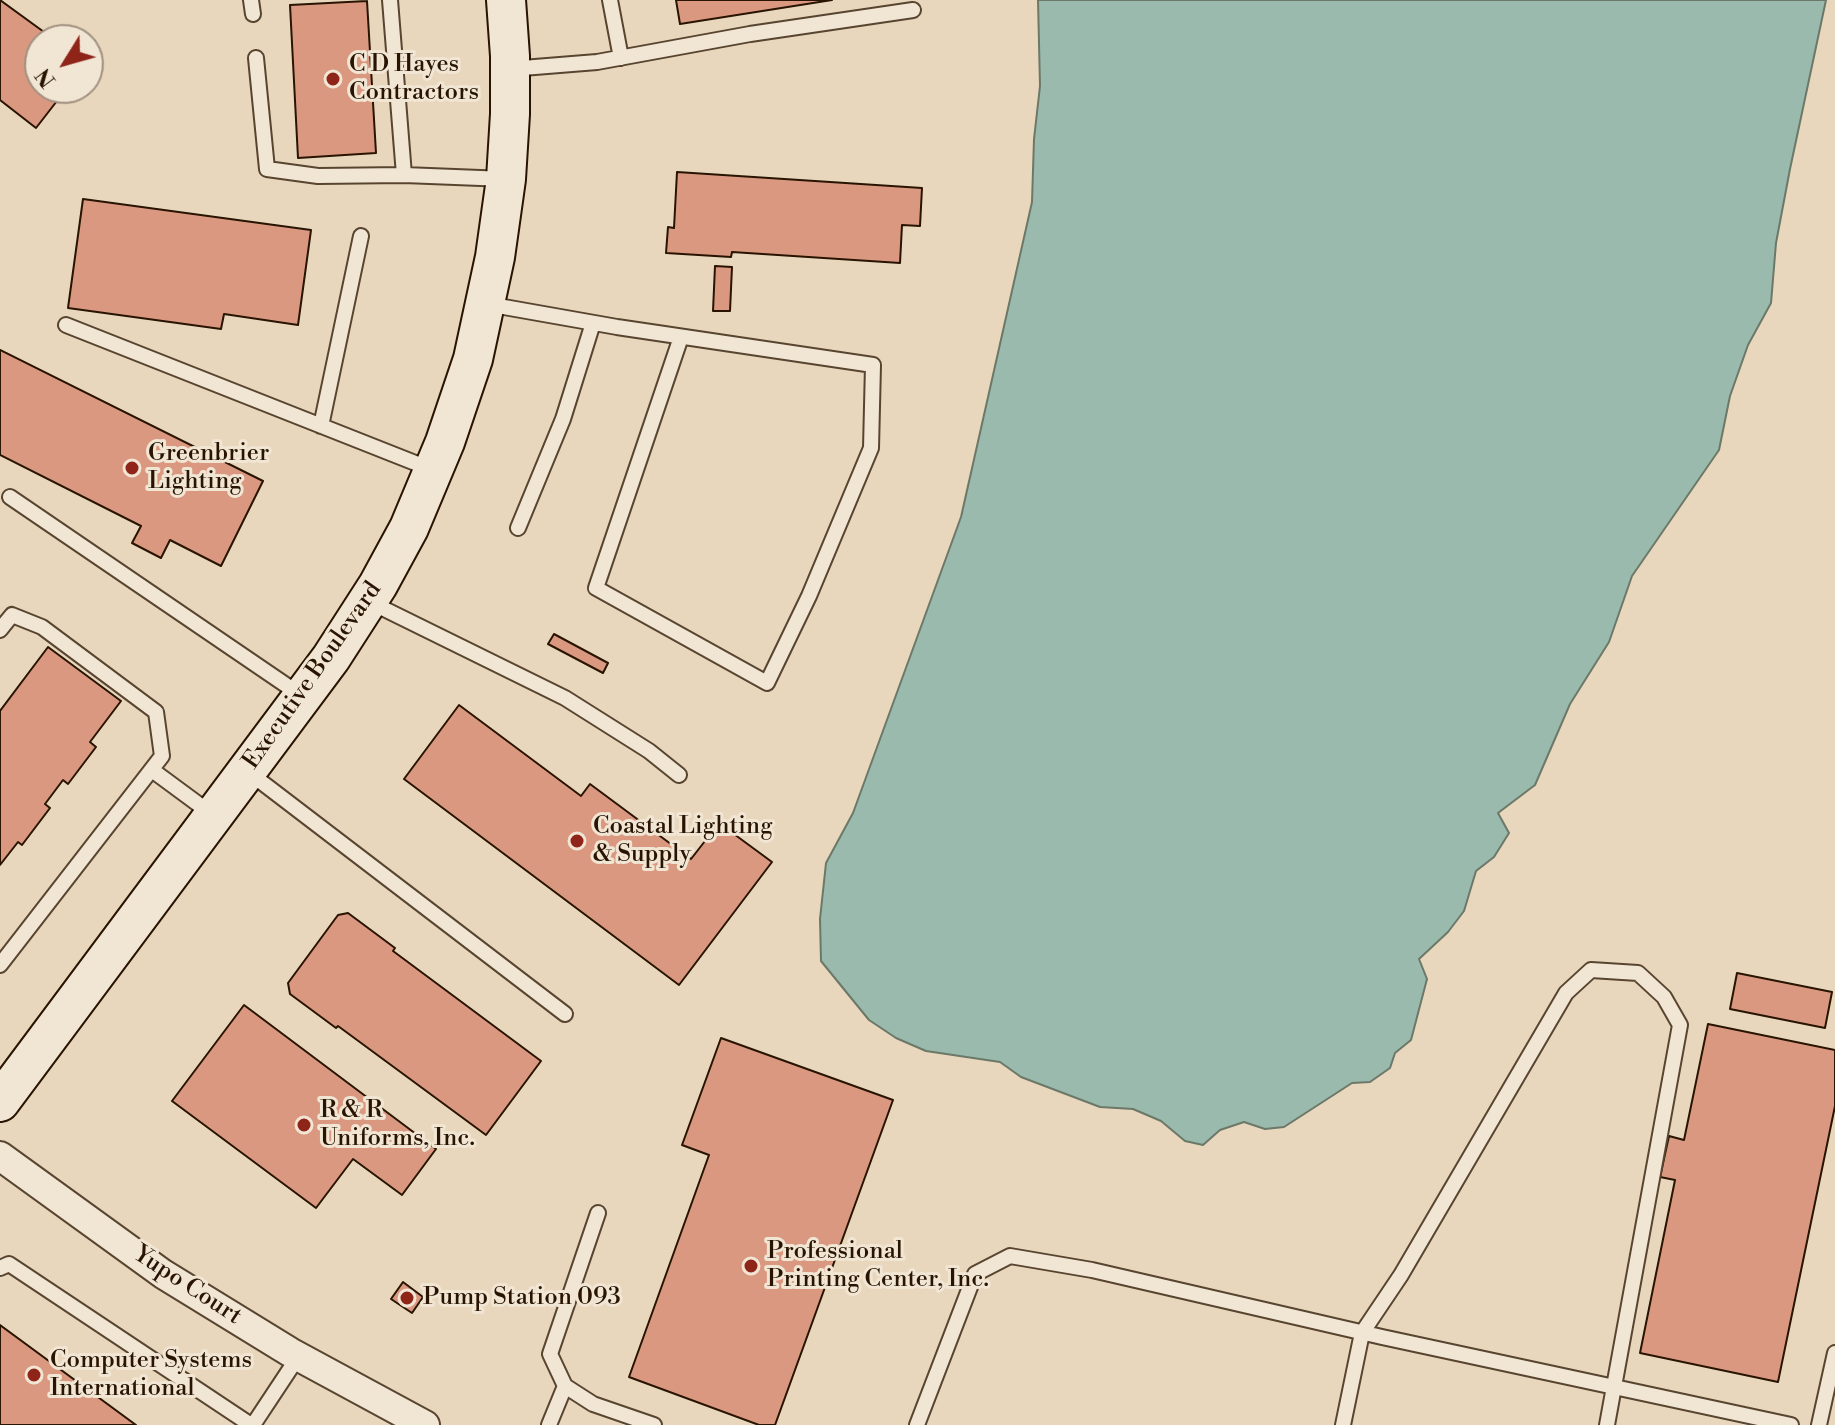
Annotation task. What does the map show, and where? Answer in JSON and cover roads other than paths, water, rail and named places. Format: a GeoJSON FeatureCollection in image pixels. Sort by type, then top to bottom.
{"type":"FeatureCollection","features":[{"type":"Feature","properties":{"kind":"street","name":"Executive Boulevard"},"geometry":{"type":"LineString","coordinates":[[0,1102],[302,696],[368,601],[409,528],[473,359],[495,257],[506,179],[510,69],[506,0]]}},
{"type":"Feature","properties":{"kind":"street","name":"Yupo Court"},"geometry":{"type":"LineString","coordinates":[[0,1156],[163,1274],[298,1357],[425,1425]]}},
{"type":"Feature","properties":{"kind":"lane"},"geometry":{"type":"LineString","coordinates":[[390,0],[404,175]]}},
{"type":"Feature","properties":{"kind":"lane"},"geometry":{"type":"LineString","coordinates":[[610,0],[621,58]]}},
{"type":"Feature","properties":{"kind":"lane"},"geometry":{"type":"LineString","coordinates":[[510,69],[597,62],[750,34],[913,10]]}},
{"type":"Feature","properties":{"kind":"lane"},"geometry":{"type":"LineString","coordinates":[[256,58],[267,169],[318,176],[506,179]]}},
{"type":"Feature","properties":{"kind":"lane"},"geometry":{"type":"LineString","coordinates":[[321,426],[361,236]]}},
{"type":"Feature","properties":{"kind":"lane"},"geometry":{"type":"LineString","coordinates":[[485,304],[873,365],[871,448],[809,596],[767,683],[596,588],[681,337]]}},
{"type":"Feature","properties":{"kind":"lane"},"geometry":{"type":"LineString","coordinates":[[518,528],[563,419],[593,323]]}},
{"type":"Feature","properties":{"kind":"lane"},"geometry":{"type":"LineString","coordinates":[[66,325],[433,470]]}},
{"type":"Feature","properties":{"kind":"lane"},"geometry":{"type":"LineString","coordinates":[[10,497],[302,696]]}},
{"type":"Feature","properties":{"kind":"lane"},"geometry":{"type":"LineString","coordinates":[[368,601],[565,698],[649,751],[679,775]]}},
{"type":"Feature","properties":{"kind":"lane"},"geometry":{"type":"LineString","coordinates":[[0,630],[12,615],[42,627],[156,712],[162,756],[0,965]]}},
{"type":"Feature","properties":{"kind":"lane"},"geometry":{"type":"LineString","coordinates":[[152,770],[213,815]]}},
{"type":"Feature","properties":{"kind":"lane"},"geometry":{"type":"LineString","coordinates":[[247,771],[565,1014]]}},
{"type":"Feature","properties":{"kind":"lane"},"geometry":{"type":"LineString","coordinates":[[1343,1425],[1362,1333],[1401,1275],[1566,993],[1591,970],[1638,973],[1664,997],[1680,1025],[1607,1425]]}},
{"type":"Feature","properties":{"kind":"lane"},"geometry":{"type":"LineString","coordinates":[[598,1213],[550,1354],[565,1386],[593,1404],[654,1425]]}},
{"type":"Feature","properties":{"kind":"lane"},"geometry":{"type":"LineString","coordinates":[[917,1425],[975,1274],[1010,1256],[1092,1270],[1362,1333],[1791,1425]]}},
{"type":"Feature","properties":{"kind":"lane"},"geometry":{"type":"LineString","coordinates":[[0,1268],[9,1264],[252,1425],[298,1357]]}},
{"type":"Feature","properties":{"kind":"lane"},"geometry":{"type":"LineString","coordinates":[[1819,1425],[1835,1353]]}},
{"type":"Feature","properties":{"kind":"lane"},"geometry":{"type":"LineString","coordinates":[[549,1425],[565,1386]]}},
{"type":"Feature","properties":{"kind":"place","name":"C D Hayes Contractors"},"geometry":{"type":"Point","coordinates":[333,79]}},
{"type":"Feature","properties":{"kind":"place","name":"Greenbrier Lighting"},"geometry":{"type":"Point","coordinates":[132,468]}},
{"type":"Feature","properties":{"kind":"place","name":"Coastal Lighting & Supply"},"geometry":{"type":"Point","coordinates":[577,841]}},
{"type":"Feature","properties":{"kind":"place","name":"R & R Uniforms, Inc."},"geometry":{"type":"Point","coordinates":[304,1125]}},
{"type":"Feature","properties":{"kind":"place","name":"Professional Printing Center, Inc."},"geometry":{"type":"Point","coordinates":[751,1266]}},
{"type":"Feature","properties":{"kind":"place","name":"Pump Station 093"},"geometry":{"type":"Point","coordinates":[407,1298]}},
{"type":"Feature","properties":{"kind":"place","name":"Computer Systems International"},"geometry":{"type":"Point","coordinates":[34,1375]}}]}
